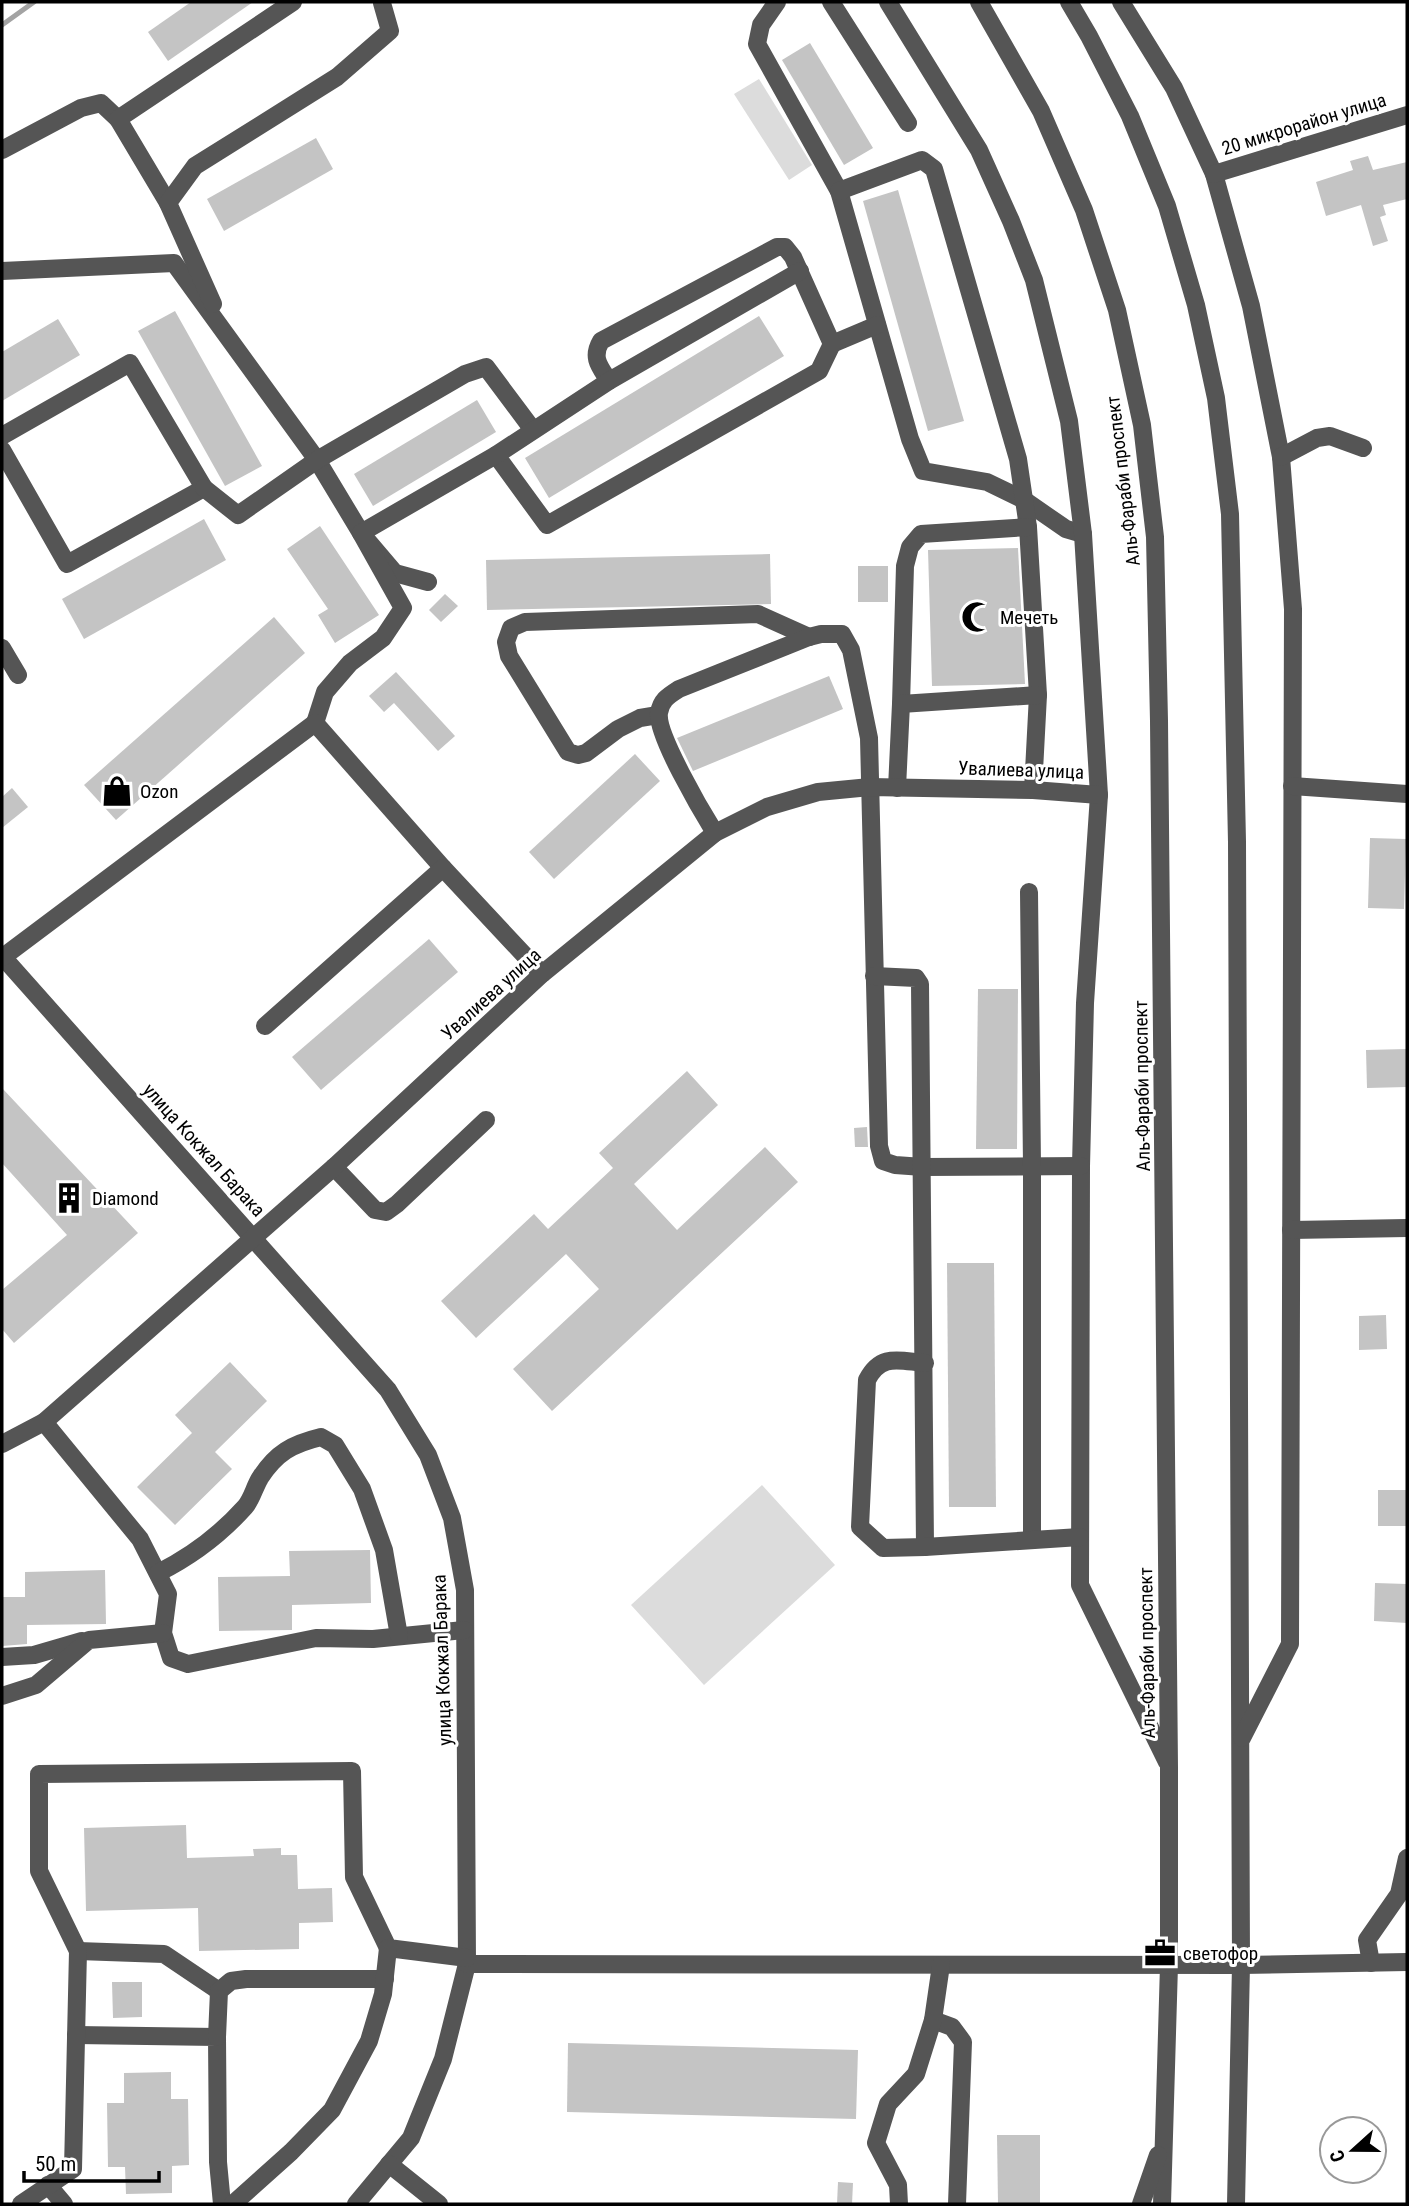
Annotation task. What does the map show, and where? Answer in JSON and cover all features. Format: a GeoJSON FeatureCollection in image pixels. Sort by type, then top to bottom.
{"type":"FeatureCollection","features":[{"type":"Feature","properties":{"kind":"street"},"geometry":{"type":"LineString","coordinates":[[118,119],[293,2]]}},
{"type":"Feature","properties":{"kind":"street"},"geometry":{"type":"LineString","coordinates":[[776,2],[761,26],[757,44],[839,191],[910,439],[923,471],[987,482],[1024,500],[1066,530],[1083,534]]}},
{"type":"Feature","properties":{"kind":"street"},"geometry":{"type":"LineString","coordinates":[[831,2],[908,123]]}},
{"type":"Feature","properties":{"kind":"street"},"geometry":{"type":"LineString","coordinates":[[888,2],[979,150],[1034,280],[1069,421],[1083,534],[1099,795],[1085,1003],[1080,1166],[1080,1585],[1169,1768]]}},
{"type":"Feature","properties":{"kind":"street","name":"Аль-Фараби проспект"},"geometry":{"type":"LineString","coordinates":[[979,2],[1041,110],[1084,210],[1113,297],[1142,425],[1155,537],[1169,1768],[1169,1965],[1162,2204]]}},
{"type":"Feature","properties":{"kind":"street"},"geometry":{"type":"LineString","coordinates":[[1069,2],[1130,116],[1167,206],[1196,305],[1216,398],[1230,514],[1237,856],[1241,1965],[1238,2199]]}},
{"type":"Feature","properties":{"kind":"street"},"geometry":{"type":"LineString","coordinates":[[1121,2],[1174,88],[1214,174],[1251,306],[1281,457],[1293,609],[1290,1644],[1240,1741]]}},
{"type":"Feature","properties":{"kind":"street"},"geometry":{"type":"LineString","coordinates":[[169,203],[195,166],[337,77],[390,31],[383,3]]}},
{"type":"Feature","properties":{"kind":"street"},"geometry":{"type":"LineString","coordinates":[[2,150],[81,108],[101,103],[118,119],[169,203],[227,336]]}},
{"type":"Feature","properties":{"kind":"street","name":"20 микрорайон улица"},"geometry":{"type":"LineString","coordinates":[[1214,174],[1407,115]]}},
{"type":"Feature","properties":{"kind":"street"},"geometry":{"type":"LineString","coordinates":[[839,191],[922,160],[934,169],[1018,459],[1028,527],[1038,695],[1033,790]]}},
{"type":"Feature","properties":{"kind":"street"},"geometry":{"type":"LineString","coordinates":[[609,382],[596,361],[596,351],[601,341],[777,247],[785,247],[800,271],[832,344]]}},
{"type":"Feature","properties":{"kind":"street"},"geometry":{"type":"LineString","coordinates":[[2,271],[174,263],[317,460],[403,608],[383,638],[350,663],[325,692],[315,723],[2,956]]}},
{"type":"Feature","properties":{"kind":"street"},"geometry":{"type":"LineString","coordinates":[[361,533],[496,455],[609,382],[800,271]]}},
{"type":"Feature","properties":{"kind":"street"},"geometry":{"type":"LineString","coordinates":[[496,455],[547,525],[819,371],[832,344],[877,325]]}},
{"type":"Feature","properties":{"kind":"street"},"geometry":{"type":"LineString","coordinates":[[2,436],[130,363],[204,488],[238,515],[317,460],[465,374],[486,367],[533,430]]}},
{"type":"Feature","properties":{"kind":"street"},"geometry":{"type":"LineString","coordinates":[[1281,457],[1317,438],[1330,436],[1363,448]]}},
{"type":"Feature","properties":{"kind":"street"},"geometry":{"type":"LineString","coordinates":[[2,450],[66,564],[204,488]]}},
{"type":"Feature","properties":{"kind":"street"},"geometry":{"type":"LineString","coordinates":[[897,788],[905,566],[910,547],[921,534],[1028,527]]}},
{"type":"Feature","properties":{"kind":"street"},"geometry":{"type":"LineString","coordinates":[[361,533],[395,573],[428,582]]}},
{"type":"Feature","properties":{"kind":"street"},"geometry":{"type":"LineString","coordinates":[[658,715],[640,718],[618,729],[586,753],[578,755],[568,752],[509,656],[506,642],[511,628],[525,622],[758,614],[809,637]]}},
{"type":"Feature","properties":{"kind":"street"},"geometry":{"type":"LineString","coordinates":[[715,833],[691,794],[662,730],[658,715],[664,698],[678,689],[809,637],[821,634],[842,635],[851,650],[869,738],[879,1146],[883,1161],[895,1165],[923,1167],[1080,1166]]}},
{"type":"Feature","properties":{"kind":"street"},"geometry":{"type":"LineString","coordinates":[[2,648],[18,675]]}},
{"type":"Feature","properties":{"kind":"street"},"geometry":{"type":"LineString","coordinates":[[901,704],[1038,695]]}},
{"type":"Feature","properties":{"kind":"street"},"geometry":{"type":"LineString","coordinates":[[315,723],[443,868],[542,974]]}},
{"type":"Feature","properties":{"kind":"street"},"geometry":{"type":"LineString","coordinates":[[1292,786],[1407,794]]}},
{"type":"Feature","properties":{"kind":"street","name":"Увалиева улица"},"geometry":{"type":"LineString","coordinates":[[2,1444],[44,1422],[334,1167],[542,974],[715,833],[767,807],[817,792],[870,787],[1033,790],[1099,795]]}},
{"type":"Feature","properties":{"kind":"street"},"geometry":{"type":"LineString","coordinates":[[265,1026],[443,868]]}},
{"type":"Feature","properties":{"kind":"street"},"geometry":{"type":"LineString","coordinates":[[1029,892],[1032,1540]]}},
{"type":"Feature","properties":{"kind":"street","name":"улица Кокжал Барака"},"geometry":{"type":"LineString","coordinates":[[2,956],[388,1390],[428,1455],[452,1518],[465,1590],[467,1961],[443,2059],[411,2138],[356,2204]]}},
{"type":"Feature","properties":{"kind":"street"},"geometry":{"type":"LineString","coordinates":[[874,976],[908,976],[916,978],[920,984],[925,1548]]}},
{"type":"Feature","properties":{"kind":"street"},"geometry":{"type":"LineString","coordinates":[[334,1167],[375,1210],[386,1212],[397,1205],[486,1120]]}},
{"type":"Feature","properties":{"kind":"street"},"geometry":{"type":"LineString","coordinates":[[1291,1230],[1407,1228]]}},
{"type":"Feature","properties":{"kind":"street"},"geometry":{"type":"LineString","coordinates":[[925,1363],[887,1360],[874,1367],[867,1380],[860,1527],[883,1548],[925,1548],[1080,1537]]}},
{"type":"Feature","properties":{"kind":"street"},"geometry":{"type":"LineString","coordinates":[[44,1422],[140,1539],[168,1594],[163,1633],[171,1658],[188,1664],[316,1638],[373,1639],[464,1630]]}},
{"type":"Feature","properties":{"kind":"street"},"geometry":{"type":"LineString","coordinates":[[158,1573],[188,1558],[223,1531],[248,1504],[259,1479],[275,1459],[296,1443],[321,1437],[335,1445],[362,1489],[384,1550],[399,1636]]}},
{"type":"Feature","properties":{"kind":"street"},"geometry":{"type":"LineString","coordinates":[[2,1657],[34,1655],[89,1640],[163,1633]]}},
{"type":"Feature","properties":{"kind":"street"},"geometry":{"type":"LineString","coordinates":[[2,1696],[36,1685],[89,1640]]}},
{"type":"Feature","properties":{"kind":"street"},"geometry":{"type":"LineString","coordinates":[[21,2204],[73,2169],[78,1951],[40,1871],[39,1774],[352,1771],[354,1877],[388,1948],[383,1994],[369,2041],[332,2110],[291,2152],[233,2204]]}},
{"type":"Feature","properties":{"kind":"street"},"geometry":{"type":"LineString","coordinates":[[1371,1963],[1367,1940],[1399,1894],[1407,1858]]}},
{"type":"Feature","properties":{"kind":"street"},"geometry":{"type":"LineString","coordinates":[[388,1948],[467,1961],[941,1965],[1407,1962]]}},
{"type":"Feature","properties":{"kind":"street"},"geometry":{"type":"LineString","coordinates":[[78,1951],[164,1954],[219,1991]]}},
{"type":"Feature","properties":{"kind":"street"},"geometry":{"type":"LineString","coordinates":[[899,2204],[898,2185],[876,2143],[888,2104],[916,2074],[933,2020],[941,1965]]}},
{"type":"Feature","properties":{"kind":"street"},"geometry":{"type":"LineString","coordinates":[[222,2204],[218,2162],[219,1991],[231,1981],[246,1979],[384,1979]]}},
{"type":"Feature","properties":{"kind":"street"},"geometry":{"type":"LineString","coordinates":[[933,2020],[952,2027],[963,2042],[957,2204]]}},
{"type":"Feature","properties":{"kind":"street"},"geometry":{"type":"LineString","coordinates":[[76,2035],[217,2037]]}},
{"type":"Feature","properties":{"kind":"street"},"geometry":{"type":"LineString","coordinates":[[1141,2204],[1164,2139]]}},
{"type":"Feature","properties":{"kind":"street"},"geometry":{"type":"LineString","coordinates":[[389,2164],[439,2204]]}},
{"type":"Feature","properties":{"kind":"street"},"geometry":{"type":"LineString","coordinates":[[48,2185],[64,2204]]}},
{"type":"Feature","properties":{"kind":"shaded area"},"geometry":{"type":"Polygon","coordinates":[[[759,79],[812,165],[789,180],[734,94],[759,79]]]}},
{"type":"Feature","properties":{"kind":"shaded area"},"geometry":{"type":"Polygon","coordinates":[[[762,1485],[835,1565],[704,1685],[631,1605],[762,1485]]]}},
{"type":"Feature","properties":{"kind":"building"},"geometry":{"type":"Polygon","coordinates":[[[191,2],[253,2],[168,61],[148,32],[191,2]]]}},
{"type":"Feature","properties":{"kind":"building"},"geometry":{"type":"Polygon","coordinates":[[[810,43],[873,148],[844,165],[782,60],[810,43]]]}},
{"type":"Feature","properties":{"kind":"building"},"geometry":{"type":"Polygon","coordinates":[[[316,138],[333,169],[224,231],[207,199],[316,138]]]}},
{"type":"Feature","properties":{"kind":"building"},"geometry":{"type":"Polygon","coordinates":[[[1368,156],[1373,170],[1407,162],[1407,199],[1383,205],[1386,215],[1380,217],[1388,241],[1373,246],[1361,205],[1326,216],[1316,182],[1353,170],[1350,161],[1368,156]]]}},
{"type":"Feature","properties":{"kind":"building"},"geometry":{"type":"Polygon","coordinates":[[[898,190],[964,421],[928,431],[863,201],[898,190]]]}},
{"type":"Feature","properties":{"kind":"building"},"geometry":{"type":"Polygon","coordinates":[[[175,311],[262,466],[225,486],[138,331],[175,311]]]}},
{"type":"Feature","properties":{"kind":"building"},"geometry":{"type":"Polygon","coordinates":[[[759,316],[784,356],[549,498],[525,458],[759,316]]]}},
{"type":"Feature","properties":{"kind":"building"},"geometry":{"type":"Polygon","coordinates":[[[58,319],[80,355],[2,401],[2,352],[58,319]]]}},
{"type":"Feature","properties":{"kind":"building"},"geometry":{"type":"Polygon","coordinates":[[[477,400],[496,432],[373,506],[354,474],[477,400]]]}},
{"type":"Feature","properties":{"kind":"building"},"geometry":{"type":"Polygon","coordinates":[[[204,519],[226,560],[84,639],[62,599],[204,519]]]}},
{"type":"Feature","properties":{"kind":"building"},"geometry":{"type":"Polygon","coordinates":[[[320,526],[379,615],[335,643],[318,615],[328,609],[287,549],[320,526]]]}},
{"type":"Feature","properties":{"kind":"building","name":"Мечеть"},"geometry":{"type":"Polygon","coordinates":[[[1018,548],[1025,684],[932,686],[928,550],[1018,548]]]}},
{"type":"Feature","properties":{"kind":"building"},"geometry":{"type":"Polygon","coordinates":[[[770,554],[771,604],[487,610],[486,560],[770,554]]]}},
{"type":"Feature","properties":{"kind":"building"},"geometry":{"type":"Polygon","coordinates":[[[858,566],[888,566],[888,602],[858,602],[858,566]]]}},
{"type":"Feature","properties":{"kind":"building"},"geometry":{"type":"Polygon","coordinates":[[[445,594],[458,606],[441,622],[429,610],[445,594]]]}},
{"type":"Feature","properties":{"kind":"building"},"geometry":{"type":"Polygon","coordinates":[[[274,617],[305,653],[116,820],[84,785],[274,617]]]}},
{"type":"Feature","properties":{"kind":"building"},"geometry":{"type":"Polygon","coordinates":[[[396,672],[455,736],[438,751],[394,703],[384,712],[369,696],[396,672]]]}},
{"type":"Feature","properties":{"kind":"building"},"geometry":{"type":"Polygon","coordinates":[[[829,676],[843,709],[693,771],[677,738],[829,676]]]}},
{"type":"Feature","properties":{"kind":"building"},"geometry":{"type":"Polygon","coordinates":[[[635,754],[660,781],[554,879],[529,852],[635,754]]]}},
{"type":"Feature","properties":{"kind":"building"},"geometry":{"type":"Polygon","coordinates":[[[12,788],[28,807],[2,828],[2,797],[12,788]]]}},
{"type":"Feature","properties":{"kind":"building"},"geometry":{"type":"Polygon","coordinates":[[[1370,838],[1406,839],[1404,909],[1368,908],[1370,838]]]}},
{"type":"Feature","properties":{"kind":"building"},"geometry":{"type":"Polygon","coordinates":[[[429,939],[458,972],[321,1090],[292,1057],[429,939]]]}},
{"type":"Feature","properties":{"kind":"building"},"geometry":{"type":"Polygon","coordinates":[[[978,989],[1018,989],[1017,1149],[976,1149],[978,989]]]}},
{"type":"Feature","properties":{"kind":"building"},"geometry":{"type":"Polygon","coordinates":[[[1407,1049],[1407,1087],[1367,1088],[1366,1050],[1407,1049]]]}},
{"type":"Feature","properties":{"kind":"building"},"geometry":{"type":"Polygon","coordinates":[[[687,1071],[718,1105],[634,1184],[677,1230],[765,1147],[798,1182],[552,1411],[513,1369],[599,1289],[566,1254],[476,1338],[441,1301],[534,1214],[548,1229],[613,1168],[599,1153],[687,1071]]]}},
{"type":"Feature","properties":{"kind":"building","name":"Diamond"},"geometry":{"type":"Polygon","coordinates":[[[2,1088],[138,1233],[14,1343],[2,1329],[2,1290],[67,1235],[2,1163],[2,1088]]]}},
{"type":"Feature","properties":{"kind":"building"},"geometry":{"type":"Polygon","coordinates":[[[867,1127],[868,1147],[855,1147],[854,1128],[867,1127]]]}},
{"type":"Feature","properties":{"kind":"building"},"geometry":{"type":"Polygon","coordinates":[[[947,1263],[994,1263],[996,1507],[949,1507],[947,1263]]]}},
{"type":"Feature","properties":{"kind":"building"},"geometry":{"type":"Polygon","coordinates":[[[1386,1315],[1387,1349],[1359,1350],[1359,1316],[1386,1315]]]}},
{"type":"Feature","properties":{"kind":"building"},"geometry":{"type":"Polygon","coordinates":[[[230,1362],[267,1401],[215,1452],[232,1469],[175,1525],[137,1487],[192,1433],[175,1415],[230,1362]]]}},
{"type":"Feature","properties":{"kind":"building"},"geometry":{"type":"Polygon","coordinates":[[[1378,1490],[1407,1490],[1407,1526],[1378,1526],[1378,1490]]]}},
{"type":"Feature","properties":{"kind":"building"},"geometry":{"type":"Polygon","coordinates":[[[370,1550],[371,1603],[292,1605],[292,1630],[219,1631],[218,1577],[290,1576],[289,1551],[370,1550]]]}},
{"type":"Feature","properties":{"kind":"building"},"geometry":{"type":"Polygon","coordinates":[[[105,1570],[106,1624],[27,1625],[27,1644],[2,1646],[2,1597],[25,1597],[25,1572],[105,1570]]]}},
{"type":"Feature","properties":{"kind":"building"},"geometry":{"type":"Polygon","coordinates":[[[1375,1583],[1407,1584],[1407,1623],[1374,1621],[1375,1583]]]}},
{"type":"Feature","properties":{"kind":"building"},"geometry":{"type":"Polygon","coordinates":[[[186,1825],[187,1858],[254,1856],[253,1849],[281,1848],[281,1855],[297,1855],[298,1889],[332,1888],[333,1922],[299,1923],[299,1949],[199,1951],[198,1908],[86,1911],[84,1828],[186,1825]]]}},
{"type":"Feature","properties":{"kind":"building"},"geometry":{"type":"Polygon","coordinates":[[[112,1982],[142,1982],[142,2017],[113,2018],[112,1982]]]}},
{"type":"Feature","properties":{"kind":"building"},"geometry":{"type":"Polygon","coordinates":[[[568,2043],[858,2050],[856,2119],[567,2112],[568,2043]]]}},
{"type":"Feature","properties":{"kind":"building"},"geometry":{"type":"Polygon","coordinates":[[[171,2072],[171,2099],[188,2099],[189,2165],[172,2166],[172,2193],[126,2194],[125,2167],[108,2167],[107,2103],[124,2103],[124,2073],[171,2072]]]}},
{"type":"Feature","properties":{"kind":"building"},"geometry":{"type":"Polygon","coordinates":[[[997,2135],[1040,2135],[1040,2204],[998,2204],[997,2135]]]}},
{"type":"Feature","properties":{"kind":"building"},"geometry":{"type":"Polygon","coordinates":[[[838,2182],[853,2183],[852,2204],[837,2204],[838,2182]]]}},
{"type":"Feature","properties":{"kind":"waterway"},"geometry":{"type":"LineString","coordinates":[[2,25],[34,2]]}},
{"type":"Feature","properties":{"kind":"place","name":"Мечеть"},"geometry":{"type":"Point","coordinates":[977,617]}},
{"type":"Feature","properties":{"kind":"place","name":"Ozon"},"geometry":{"type":"Point","coordinates":[117,791]}},
{"type":"Feature","properties":{"kind":"place","name":"Diamond"},"geometry":{"type":"Point","coordinates":[69,1198]}},
{"type":"Feature","properties":{"kind":"place","name":"светофор"},"geometry":{"type":"Point","coordinates":[1160,1953]}}]}
